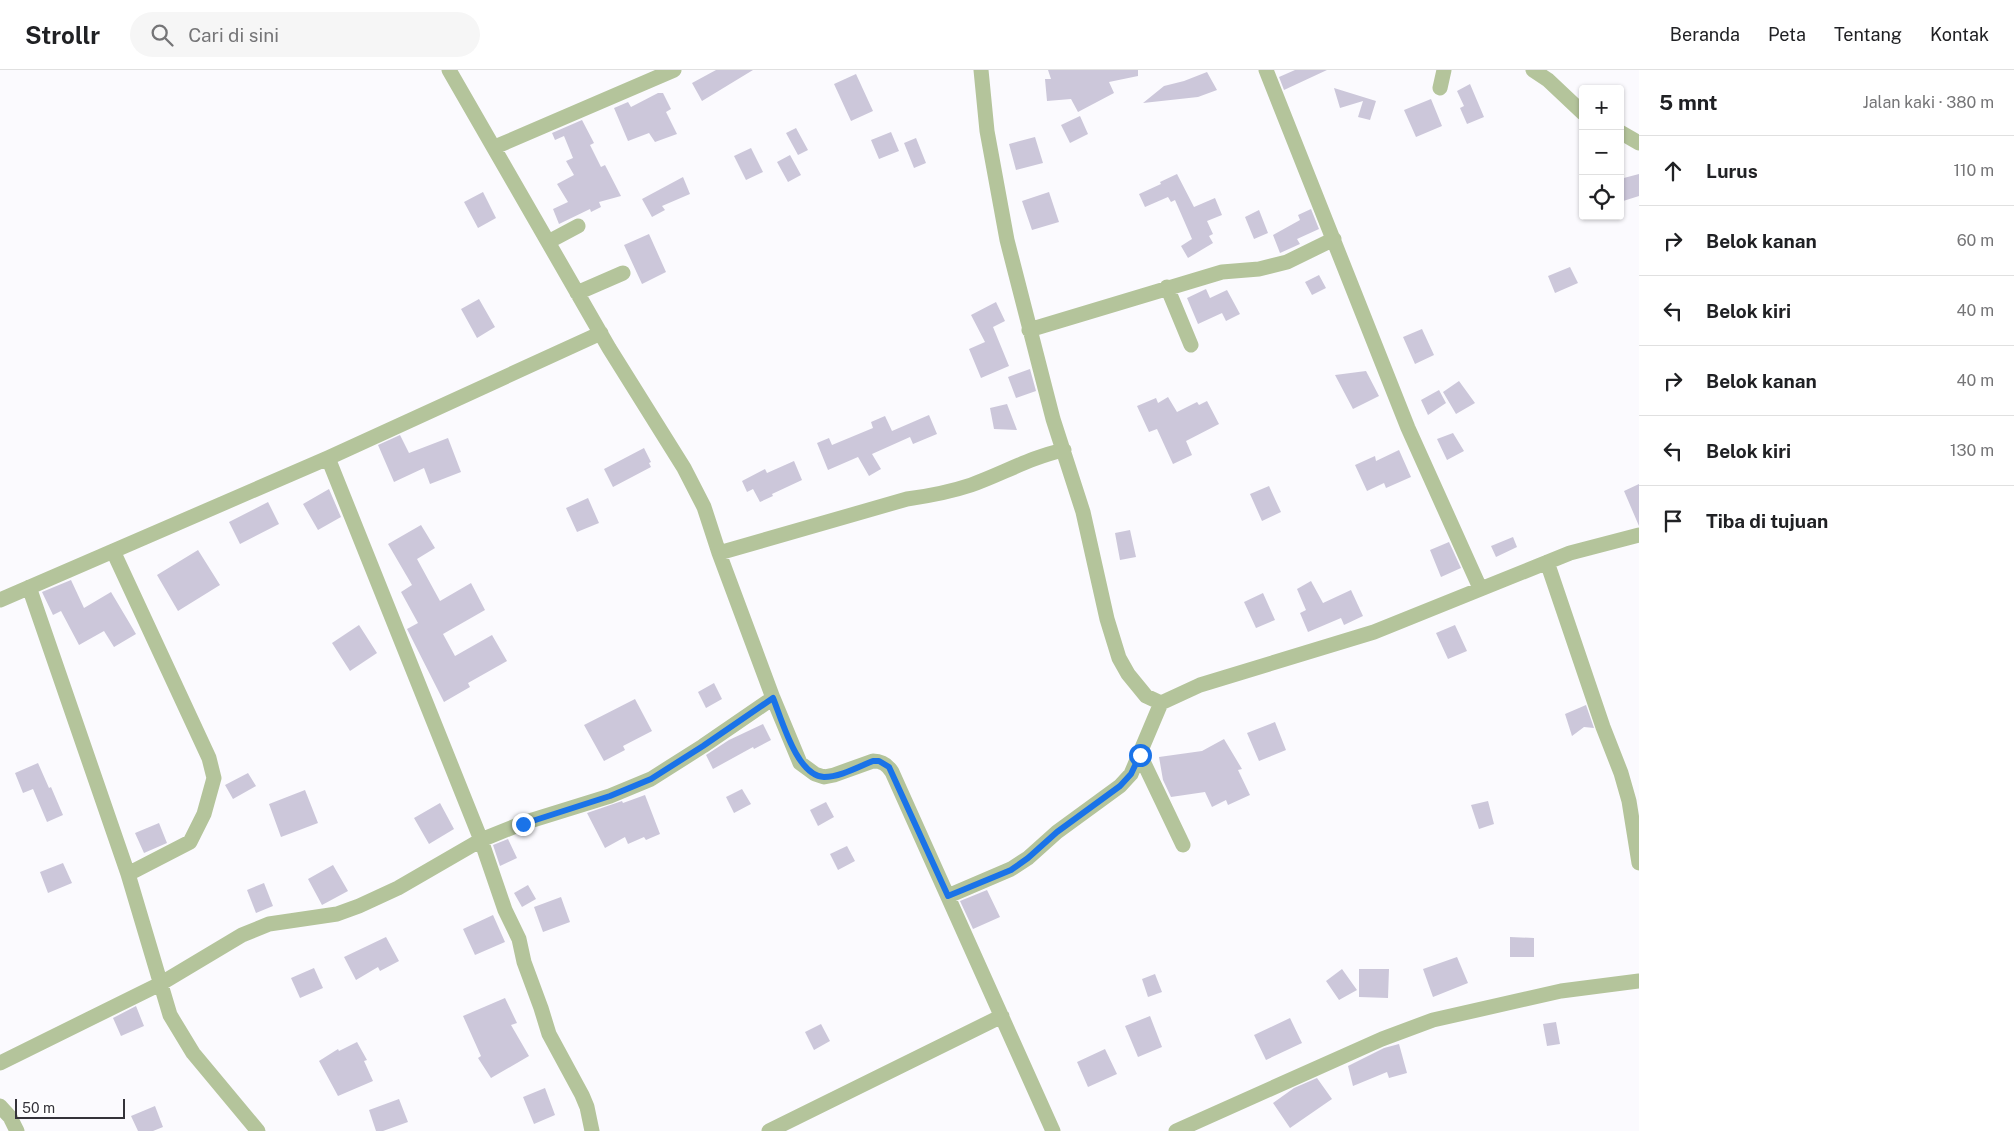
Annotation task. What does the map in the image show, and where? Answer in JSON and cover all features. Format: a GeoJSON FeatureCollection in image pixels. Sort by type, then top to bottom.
{"type":"FeatureCollection","features":[{"type":"Feature","properties":{"kind":"street"},"geometry":{"type":"LineString","coordinates":[[449,70],[495,147],[577,293],[684,468],[704,507],[719,553],[773,698],[800,762],[814,774],[824,777],[873,761],[879,761],[889,767],[1054,1131]]}},
{"type":"Feature","properties":{"kind":"street"},"geometry":{"type":"LineString","coordinates":[[495,147],[674,70]]}},
{"type":"Feature","properties":{"kind":"street"},"geometry":{"type":"LineString","coordinates":[[981,70],[987,132],[1002,213],[1029,330],[1053,419],[1083,512],[1107,618],[1119,658],[1138,688],[1146,696],[1161,703]]}},
{"type":"Feature","properties":{"kind":"street"},"geometry":{"type":"LineString","coordinates":[[1266,70],[1408,428],[1480,588]]}},
{"type":"Feature","properties":{"kind":"street"},"geometry":{"type":"LineString","coordinates":[[1440,88],[1444,70]]}},
{"type":"Feature","properties":{"kind":"street"},"geometry":{"type":"LineString","coordinates":[[1533,70],[1548,80],[1579,109]]}},
{"type":"Feature","properties":{"kind":"street"},"geometry":{"type":"LineString","coordinates":[[1624,134],[1639,143]]}},
{"type":"Feature","properties":{"kind":"street"},"geometry":{"type":"LineString","coordinates":[[548,242],[578,226]]}},
{"type":"Feature","properties":{"kind":"street"},"geometry":{"type":"LineString","coordinates":[[1029,330],[1222,272],[1259,269],[1287,262],[1334,239]]}},
{"type":"Feature","properties":{"kind":"street"},"geometry":{"type":"LineString","coordinates":[[577,293],[623,273]]}},
{"type":"Feature","properties":{"kind":"street"},"geometry":{"type":"LineString","coordinates":[[1167,287],[1191,344]]}},
{"type":"Feature","properties":{"kind":"street"},"geometry":{"type":"LineString","coordinates":[[0,600],[328,458],[601,333]]}},
{"type":"Feature","properties":{"kind":"street"},"geometry":{"type":"LineString","coordinates":[[719,553],[907,499],[933,496],[971,485],[1048,453],[1064,450]]}},
{"type":"Feature","properties":{"kind":"street"},"geometry":{"type":"LineString","coordinates":[[328,458],[481,840],[505,910],[519,939],[524,962],[549,1034],[582,1095],[587,1107],[592,1131]]}},
{"type":"Feature","properties":{"kind":"street"},"geometry":{"type":"LineString","coordinates":[[948,896],[1011,870],[1028,858],[1057,832],[1120,786],[1131,774],[1161,703],[1200,685],[1374,632],[1570,553],[1639,535]]}},
{"type":"Feature","properties":{"kind":"street"},"geometry":{"type":"LineString","coordinates":[[113,551],[209,758],[214,778],[204,814],[190,842],[128,874]]}},
{"type":"Feature","properties":{"kind":"street"},"geometry":{"type":"LineString","coordinates":[[1547,562],[1603,727],[1621,773],[1629,801],[1639,863]]}},
{"type":"Feature","properties":{"kind":"street"},"geometry":{"type":"LineString","coordinates":[[29,588],[128,874],[170,1015],[193,1053],[258,1131]]}},
{"type":"Feature","properties":{"kind":"street"},"geometry":{"type":"LineString","coordinates":[[0,1063],[160,984],[242,935],[269,924],[337,914],[359,906],[398,888],[481,840],[523,824],[610,796],[651,779],[773,698]]}},
{"type":"Feature","properties":{"kind":"street"},"geometry":{"type":"LineString","coordinates":[[1140,755],[1183,845]]}},
{"type":"Feature","properties":{"kind":"street"},"geometry":{"type":"LineString","coordinates":[[1176,1131],[1382,1039],[1433,1020],[1561,991],[1639,982]]}},
{"type":"Feature","properties":{"kind":"street"},"geometry":{"type":"LineString","coordinates":[[769,1131],[1002,1016]]}},
{"type":"Feature","properties":{"kind":"street"},"geometry":{"type":"LineString","coordinates":[[0,1106],[10,1117],[17,1131]]}},
{"type":"Feature","properties":{"kind":"building"},"geometry":{"type":"Polygon","coordinates":[[[716,70],[753,70],[702,101],[692,83],[716,70]]]}},
{"type":"Feature","properties":{"kind":"building"},"geometry":{"type":"Polygon","coordinates":[[[1048,70],[1138,70],[1138,76],[1109,82],[1114,93],[1078,112],[1071,99],[1047,101],[1045,79],[1051,79],[1048,70]]]}},
{"type":"Feature","properties":{"kind":"building"},"geometry":{"type":"Polygon","coordinates":[[[1295,70],[1327,70],[1284,90],[1279,77],[1295,70]]]}},
{"type":"Feature","properties":{"kind":"building"},"geometry":{"type":"Polygon","coordinates":[[[1207,72],[1217,90],[1198,97],[1143,103],[1164,86],[1207,72]]]}},
{"type":"Feature","properties":{"kind":"building"},"geometry":{"type":"Polygon","coordinates":[[[856,74],[873,111],[851,121],[834,84],[856,74]]]}},
{"type":"Feature","properties":{"kind":"building"},"geometry":{"type":"Polygon","coordinates":[[[1470,84],[1484,117],[1467,124],[1460,108],[1464,106],[1457,91],[1470,84]]]}},
{"type":"Feature","properties":{"kind":"building"},"geometry":{"type":"Polygon","coordinates":[[[1334,88],[1376,101],[1370,120],[1358,117],[1363,101],[1340,108],[1334,88]]]}},
{"type":"Feature","properties":{"kind":"building"},"geometry":{"type":"Polygon","coordinates":[[[658,93],[663,93],[671,109],[666,112],[677,134],[655,142],[649,133],[628,141],[614,108],[628,102],[631,107],[658,93]]]}},
{"type":"Feature","properties":{"kind":"building"},"geometry":{"type":"Polygon","coordinates":[[[1431,99],[1442,126],[1416,137],[1404,110],[1431,99]]]}},
{"type":"Feature","properties":{"kind":"building"},"geometry":{"type":"Polygon","coordinates":[[[1080,116],[1088,134],[1070,143],[1061,125],[1080,116]]]}},
{"type":"Feature","properties":{"kind":"building"},"geometry":{"type":"Polygon","coordinates":[[[582,120],[594,143],[590,145],[601,167],[605,165],[621,196],[599,202],[601,207],[591,212],[590,209],[559,224],[553,209],[568,202],[557,184],[574,175],[566,161],[573,158],[564,136],[555,140],[552,133],[582,120]]]}},
{"type":"Feature","properties":{"kind":"building"},"geometry":{"type":"Polygon","coordinates":[[[796,128],[808,150],[798,155],[786,133],[796,128]]]}},
{"type":"Feature","properties":{"kind":"building"},"geometry":{"type":"Polygon","coordinates":[[[891,132],[899,151],[879,159],[871,140],[891,132]]]}},
{"type":"Feature","properties":{"kind":"building"},"geometry":{"type":"Polygon","coordinates":[[[1035,137],[1043,163],[1016,170],[1009,144],[1035,137]]]}},
{"type":"Feature","properties":{"kind":"building"},"geometry":{"type":"Polygon","coordinates":[[[916,138],[926,163],[914,168],[904,143],[916,138]]]}},
{"type":"Feature","properties":{"kind":"building"},"geometry":{"type":"Polygon","coordinates":[[[751,148],[763,172],[746,180],[734,156],[751,148]]]}},
{"type":"Feature","properties":{"kind":"building"},"geometry":{"type":"Polygon","coordinates":[[[790,155],[801,175],[788,182],[777,162],[790,155]]]}},
{"type":"Feature","properties":{"kind":"building"},"geometry":{"type":"Polygon","coordinates":[[[1177,174],[1194,207],[1215,198],[1222,215],[1207,221],[1213,234],[1209,236],[1213,243],[1188,258],[1181,246],[1192,239],[1175,200],[1171,202],[1168,197],[1145,207],[1139,194],[1177,174]]]}},
{"type":"Feature","properties":{"kind":"building"},"geometry":{"type":"Polygon","coordinates":[[[1639,174],[1639,196],[1624,201],[1624,178],[1639,174]]]}},
{"type":"Feature","properties":{"kind":"building"},"geometry":{"type":"Polygon","coordinates":[[[683,177],[690,194],[662,206],[665,210],[652,217],[642,199],[683,177]]]}},
{"type":"Feature","properties":{"kind":"building"},"geometry":{"type":"Polygon","coordinates":[[[483,192],[496,218],[478,228],[464,202],[483,192]]]}},
{"type":"Feature","properties":{"kind":"building"},"geometry":{"type":"Polygon","coordinates":[[[1049,192],[1059,222],[1032,230],[1022,201],[1049,192]]]}},
{"type":"Feature","properties":{"kind":"building"},"geometry":{"type":"Polygon","coordinates":[[[1311,209],[1319,229],[1297,239],[1300,244],[1280,253],[1273,235],[1300,220],[1298,215],[1311,209]]]}},
{"type":"Feature","properties":{"kind":"building"},"geometry":{"type":"Polygon","coordinates":[[[1259,210],[1268,233],[1254,239],[1245,217],[1259,210]]]}},
{"type":"Feature","properties":{"kind":"building"},"geometry":{"type":"Polygon","coordinates":[[[649,234],[666,272],[642,284],[624,245],[649,234]]]}},
{"type":"Feature","properties":{"kind":"building"},"geometry":{"type":"Polygon","coordinates":[[[1570,267],[1578,283],[1555,293],[1548,276],[1570,267]]]}},
{"type":"Feature","properties":{"kind":"building"},"geometry":{"type":"Polygon","coordinates":[[[1319,275],[1326,288],[1312,295],[1305,282],[1319,275]]]}},
{"type":"Feature","properties":{"kind":"building"},"geometry":{"type":"Polygon","coordinates":[[[1206,289],[1210,298],[1227,290],[1240,314],[1226,321],[1222,313],[1198,324],[1187,298],[1206,289]]]}},
{"type":"Feature","properties":{"kind":"building"},"geometry":{"type":"Polygon","coordinates":[[[479,299],[495,327],[477,338],[461,309],[479,299]]]}},
{"type":"Feature","properties":{"kind":"building"},"geometry":{"type":"Polygon","coordinates":[[[996,302],[1005,321],[993,327],[1009,366],[981,378],[969,349],[985,342],[971,315],[996,302]]]}},
{"type":"Feature","properties":{"kind":"building"},"geometry":{"type":"Polygon","coordinates":[[[1422,329],[1434,355],[1415,364],[1403,337],[1422,329]]]}},
{"type":"Feature","properties":{"kind":"building"},"geometry":{"type":"Polygon","coordinates":[[[1030,369],[1036,391],[1016,398],[1008,377],[1030,369]]]}},
{"type":"Feature","properties":{"kind":"building"},"geometry":{"type":"Polygon","coordinates":[[[1366,371],[1379,396],[1353,409],[1335,375],[1366,371]]]}},
{"type":"Feature","properties":{"kind":"building"},"geometry":{"type":"Polygon","coordinates":[[[1459,381],[1475,403],[1456,414],[1443,392],[1459,381]]]}},
{"type":"Feature","properties":{"kind":"building"},"geometry":{"type":"Polygon","coordinates":[[[1439,390],[1446,403],[1428,415],[1421,400],[1439,390]]]}},
{"type":"Feature","properties":{"kind":"building"},"geometry":{"type":"Polygon","coordinates":[[[1168,397],[1177,412],[1197,402],[1199,405],[1207,401],[1219,424],[1186,441],[1192,455],[1173,464],[1157,429],[1149,432],[1137,406],[1156,398],[1158,403],[1168,397]]]}},
{"type":"Feature","properties":{"kind":"building"},"geometry":{"type":"Polygon","coordinates":[[[1007,404],[1017,430],[994,429],[990,408],[1007,404]]]}},
{"type":"Feature","properties":{"kind":"building"},"geometry":{"type":"Polygon","coordinates":[[[929,415],[937,434],[913,444],[910,437],[872,454],[881,469],[869,476],[858,457],[828,470],[817,443],[829,438],[832,445],[873,428],[871,422],[885,416],[892,431],[929,415]]]}},
{"type":"Feature","properties":{"kind":"building"},"geometry":{"type":"Polygon","coordinates":[[[1453,433],[1464,451],[1447,460],[1437,439],[1453,433]]]}},
{"type":"Feature","properties":{"kind":"building"},"geometry":{"type":"Polygon","coordinates":[[[400,435],[409,453],[448,438],[461,472],[430,484],[424,468],[394,482],[378,445],[400,435]]]}},
{"type":"Feature","properties":{"kind":"building"},"geometry":{"type":"Polygon","coordinates":[[[644,448],[651,462],[649,463],[651,467],[613,487],[604,469],[644,448]]]}},
{"type":"Feature","properties":{"kind":"building"},"geometry":{"type":"Polygon","coordinates":[[[1399,450],[1411,477],[1386,488],[1384,483],[1367,491],[1355,465],[1375,456],[1376,461],[1399,450]]]}},
{"type":"Feature","properties":{"kind":"building"},"geometry":{"type":"Polygon","coordinates":[[[794,461],[802,480],[772,494],[773,496],[760,502],[753,489],[747,492],[742,481],[765,469],[767,473],[794,461]]]}},
{"type":"Feature","properties":{"kind":"building"},"geometry":{"type":"Polygon","coordinates":[[[1639,484],[1639,526],[1624,491],[1639,484]]]}},
{"type":"Feature","properties":{"kind":"building"},"geometry":{"type":"Polygon","coordinates":[[[1269,486],[1281,512],[1262,521],[1250,494],[1269,486]]]}},
{"type":"Feature","properties":{"kind":"building"},"geometry":{"type":"Polygon","coordinates":[[[329,489],[341,517],[318,530],[303,504],[329,489]]]}},
{"type":"Feature","properties":{"kind":"building"},"geometry":{"type":"Polygon","coordinates":[[[588,498],[599,523],[577,532],[566,508],[588,498]]]}},
{"type":"Feature","properties":{"kind":"building"},"geometry":{"type":"Polygon","coordinates":[[[268,502],[279,524],[240,544],[229,522],[268,502]]]}},
{"type":"Feature","properties":{"kind":"building"},"geometry":{"type":"Polygon","coordinates":[[[421,525],[435,548],[417,559],[440,601],[471,583],[485,610],[443,634],[455,656],[492,635],[507,661],[468,683],[470,687],[444,702],[407,629],[418,623],[401,592],[412,585],[388,544],[421,525]]]}},
{"type":"Feature","properties":{"kind":"building"},"geometry":{"type":"Polygon","coordinates":[[[1130,530],[1136,557],[1120,560],[1115,533],[1130,530]]]}},
{"type":"Feature","properties":{"kind":"building"},"geometry":{"type":"Polygon","coordinates":[[[1513,537],[1517,547],[1496,557],[1491,546],[1513,537]]]}},
{"type":"Feature","properties":{"kind":"building"},"geometry":{"type":"Polygon","coordinates":[[[1449,542],[1461,568],[1441,577],[1430,550],[1449,542]]]}},
{"type":"Feature","properties":{"kind":"building"},"geometry":{"type":"Polygon","coordinates":[[[198,550],[220,585],[178,611],[157,575],[198,550]]]}},
{"type":"Feature","properties":{"kind":"building"},"geometry":{"type":"Polygon","coordinates":[[[71,580],[84,608],[111,592],[136,634],[114,647],[104,631],[79,645],[61,611],[53,615],[42,592],[71,580]]]}},
{"type":"Feature","properties":{"kind":"building"},"geometry":{"type":"Polygon","coordinates":[[[1311,581],[1323,603],[1351,590],[1363,616],[1344,625],[1341,618],[1308,632],[1300,613],[1306,610],[1297,589],[1311,581]]]}},
{"type":"Feature","properties":{"kind":"building"},"geometry":{"type":"Polygon","coordinates":[[[1263,593],[1275,620],[1256,628],[1244,602],[1263,593]]]}},
{"type":"Feature","properties":{"kind":"building"},"geometry":{"type":"Polygon","coordinates":[[[359,625],[377,653],[350,671],[332,643],[359,625]]]}},
{"type":"Feature","properties":{"kind":"building"},"geometry":{"type":"Polygon","coordinates":[[[1455,625],[1467,651],[1448,659],[1436,633],[1455,625]]]}},
{"type":"Feature","properties":{"kind":"building"},"geometry":{"type":"Polygon","coordinates":[[[714,683],[722,699],[706,708],[698,692],[714,683]]]}},
{"type":"Feature","properties":{"kind":"building"},"geometry":{"type":"Polygon","coordinates":[[[635,699],[652,731],[623,746],[625,750],[604,761],[584,725],[635,699]]]}},
{"type":"Feature","properties":{"kind":"building"},"geometry":{"type":"Polygon","coordinates":[[[1586,705],[1594,728],[1584,727],[1572,736],[1565,714],[1586,705]]]}},
{"type":"Feature","properties":{"kind":"building"},"geometry":{"type":"Polygon","coordinates":[[[1275,722],[1286,750],[1259,761],[1247,733],[1275,722]]]}},
{"type":"Feature","properties":{"kind":"building"},"geometry":{"type":"Polygon","coordinates":[[[763,724],[771,740],[754,749],[753,747],[713,769],[706,755],[729,740],[763,724]]]}},
{"type":"Feature","properties":{"kind":"building"},"geometry":{"type":"Polygon","coordinates":[[[1224,739],[1242,769],[1238,770],[1250,795],[1228,805],[1226,800],[1212,807],[1205,792],[1171,797],[1163,780],[1159,757],[1202,751],[1224,739]]]}},
{"type":"Feature","properties":{"kind":"building"},"geometry":{"type":"Polygon","coordinates":[[[38,763],[63,815],[47,822],[33,789],[23,793],[15,773],[38,763]]]}},
{"type":"Feature","properties":{"kind":"building"},"geometry":{"type":"Polygon","coordinates":[[[248,773],[256,786],[233,799],[225,785],[248,773]]]}},
{"type":"Feature","properties":{"kind":"building"},"geometry":{"type":"Polygon","coordinates":[[[742,789],[751,804],[734,813],[726,797],[742,789]]]}},
{"type":"Feature","properties":{"kind":"building"},"geometry":{"type":"Polygon","coordinates":[[[305,790],[318,823],[281,837],[269,804],[305,790]]]}},
{"type":"Feature","properties":{"kind":"building"},"geometry":{"type":"Polygon","coordinates":[[[645,795],[660,834],[646,840],[644,837],[628,844],[625,837],[605,848],[587,813],[645,795]]]}},
{"type":"Feature","properties":{"kind":"building"},"geometry":{"type":"Polygon","coordinates":[[[1488,801],[1494,824],[1479,829],[1471,805],[1488,801]]]}},
{"type":"Feature","properties":{"kind":"building"},"geometry":{"type":"Polygon","coordinates":[[[826,802],[834,817],[818,826],[810,810],[826,802]]]}},
{"type":"Feature","properties":{"kind":"building"},"geometry":{"type":"Polygon","coordinates":[[[440,803],[454,829],[429,844],[414,818],[440,803]]]}},
{"type":"Feature","properties":{"kind":"building"},"geometry":{"type":"Polygon","coordinates":[[[159,823],[167,843],[144,853],[135,833],[159,823]]]}},
{"type":"Feature","properties":{"kind":"building"},"geometry":{"type":"Polygon","coordinates":[[[508,839],[517,858],[500,866],[493,845],[508,839]]]}},
{"type":"Feature","properties":{"kind":"building"},"geometry":{"type":"Polygon","coordinates":[[[847,846],[855,861],[838,870],[830,854],[847,846]]]}},
{"type":"Feature","properties":{"kind":"building"},"geometry":{"type":"Polygon","coordinates":[[[63,863],[72,883],[48,893],[40,872],[63,863]]]}},
{"type":"Feature","properties":{"kind":"building"},"geometry":{"type":"Polygon","coordinates":[[[333,865],[348,891],[322,905],[308,879],[333,865]]]}},
{"type":"Feature","properties":{"kind":"building"},"geometry":{"type":"Polygon","coordinates":[[[264,883],[273,906],[256,913],[247,890],[264,883]]]}},
{"type":"Feature","properties":{"kind":"building"},"geometry":{"type":"Polygon","coordinates":[[[528,885],[536,899],[522,907],[514,893],[528,885]]]}},
{"type":"Feature","properties":{"kind":"building"},"geometry":{"type":"Polygon","coordinates":[[[987,890],[1000,917],[973,929],[960,901],[987,890]]]}},
{"type":"Feature","properties":{"kind":"building"},"geometry":{"type":"Polygon","coordinates":[[[561,897],[570,922],[543,932],[534,907],[561,897]]]}},
{"type":"Feature","properties":{"kind":"building"},"geometry":{"type":"Polygon","coordinates":[[[493,915],[505,942],[475,955],[463,929],[493,915]]]}},
{"type":"Feature","properties":{"kind":"building"},"geometry":{"type":"Polygon","coordinates":[[[386,937],[399,961],[380,971],[378,967],[356,980],[344,957],[386,937]]]}},
{"type":"Feature","properties":{"kind":"building"},"geometry":{"type":"Polygon","coordinates":[[[1510,937],[1534,938],[1534,957],[1510,957],[1510,937]]]}},
{"type":"Feature","properties":{"kind":"building"},"geometry":{"type":"Polygon","coordinates":[[[1457,957],[1468,983],[1433,997],[1423,969],[1457,957]]]}},
{"type":"Feature","properties":{"kind":"building"},"geometry":{"type":"Polygon","coordinates":[[[314,968],[323,988],[300,998],[291,978],[314,968]]]}},
{"type":"Feature","properties":{"kind":"building"},"geometry":{"type":"Polygon","coordinates":[[[1342,969],[1357,990],[1339,1000],[1326,981],[1342,969]]]}},
{"type":"Feature","properties":{"kind":"building"},"geometry":{"type":"Polygon","coordinates":[[[1359,969],[1389,969],[1388,998],[1359,997],[1359,969]]]}},
{"type":"Feature","properties":{"kind":"building"},"geometry":{"type":"Polygon","coordinates":[[[1155,974],[1162,992],[1148,997],[1142,979],[1155,974]]]}},
{"type":"Feature","properties":{"kind":"building"},"geometry":{"type":"Polygon","coordinates":[[[505,998],[517,1023],[511,1025],[529,1056],[491,1078],[478,1058],[481,1056],[463,1016],[505,998]]]}},
{"type":"Feature","properties":{"kind":"building"},"geometry":{"type":"Polygon","coordinates":[[[136,1006],[144,1026],[121,1036],[113,1018],[136,1006]]]}},
{"type":"Feature","properties":{"kind":"building"},"geometry":{"type":"Polygon","coordinates":[[[1150,1016],[1162,1047],[1138,1057],[1125,1026],[1150,1016]]]}},
{"type":"Feature","properties":{"kind":"building"},"geometry":{"type":"Polygon","coordinates":[[[1290,1018],[1302,1043],[1266,1060],[1254,1035],[1290,1018]]]}},
{"type":"Feature","properties":{"kind":"building"},"geometry":{"type":"Polygon","coordinates":[[[1556,1022],[1560,1044],[1547,1046],[1543,1024],[1556,1022]]]}},
{"type":"Feature","properties":{"kind":"building"},"geometry":{"type":"Polygon","coordinates":[[[821,1024],[830,1041],[814,1050],[805,1032],[821,1024]]]}},
{"type":"Feature","properties":{"kind":"building"},"geometry":{"type":"Polygon","coordinates":[[[357,1042],[367,1060],[364,1061],[373,1081],[338,1096],[319,1061],[338,1049],[339,1051],[357,1042]]]}},
{"type":"Feature","properties":{"kind":"building"},"geometry":{"type":"Polygon","coordinates":[[[1399,1044],[1407,1073],[1389,1078],[1387,1072],[1353,1086],[1348,1066],[1384,1048],[1399,1044]]]}},
{"type":"Feature","properties":{"kind":"building"},"geometry":{"type":"Polygon","coordinates":[[[1105,1049],[1117,1074],[1088,1087],[1077,1062],[1105,1049]]]}},
{"type":"Feature","properties":{"kind":"building"},"geometry":{"type":"Polygon","coordinates":[[[1317,1078],[1332,1099],[1290,1128],[1273,1103],[1294,1088],[1317,1078]]]}},
{"type":"Feature","properties":{"kind":"building"},"geometry":{"type":"Polygon","coordinates":[[[545,1088],[555,1115],[534,1124],[523,1097],[545,1088]]]}},
{"type":"Feature","properties":{"kind":"building"},"geometry":{"type":"Polygon","coordinates":[[[399,1099],[408,1122],[383,1131],[376,1131],[369,1110],[399,1099]]]}},
{"type":"Feature","properties":{"kind":"building"},"geometry":{"type":"Polygon","coordinates":[[[155,1106],[163,1127],[153,1131],[138,1131],[131,1116],[155,1106]]]}},
{"type":"Feature","properties":{"kind":"route"},"geometry":{"type":"LineString","coordinates":[[523,824],[610,796],[651,779],[773,698],[800,762],[807,770],[824,777],[873,761],[885,763],[889,767],[948,896],[1011,870],[1028,858],[1057,832],[1120,786],[1131,774],[1140,755]]}}]}
